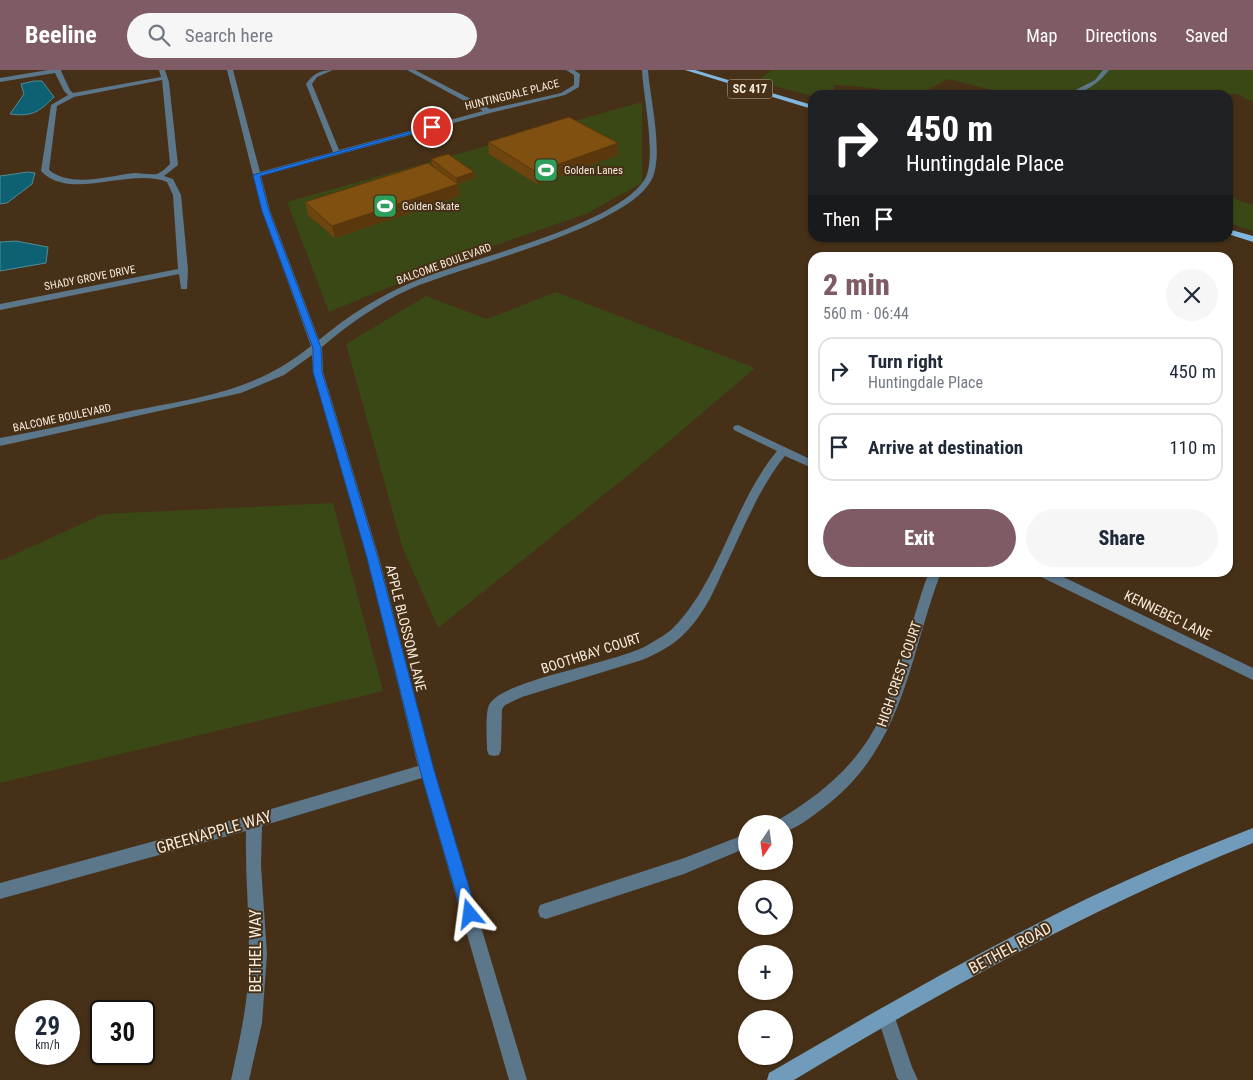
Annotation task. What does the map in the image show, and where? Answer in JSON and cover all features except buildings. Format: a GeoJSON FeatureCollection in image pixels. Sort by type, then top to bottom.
{"type":"FeatureCollection","features":[{"type":"Feature","properties":{"kind":"main road","name":"SC 417"},"geometry":{"type":"LineString","coordinates":[[688,70],[808,106]]}},
{"type":"Feature","properties":{"kind":"main road"},"geometry":{"type":"LineString","coordinates":[[1233,233],[1253,239]]}},
{"type":"Feature","properties":{"kind":"street"},"geometry":{"type":"LineString","coordinates":[[0,80],[58,70],[67,91],[72,95]]}},
{"type":"Feature","properties":{"kind":"street"},"geometry":{"type":"LineString","coordinates":[[159,176],[168,172],[174,165],[166,82],[162,70]]}},
{"type":"Feature","properties":{"kind":"street","name":"APPLE BLOSSOM LANE"},"geometry":{"type":"LineString","coordinates":[[230,70],[266,211],[317,348],[318,372],[373,558],[427,770],[518,1080]]}},
{"type":"Feature","properties":{"kind":"street"},"geometry":{"type":"LineString","coordinates":[[330,70],[315,76],[309,84],[337,154]]}},
{"type":"Feature","properties":{"kind":"street"},"geometry":{"type":"LineString","coordinates":[[410,70],[489,111]]}},
{"type":"Feature","properties":{"kind":"street","name":"HUNTINGDALE PLACE"},"geometry":{"type":"LineString","coordinates":[[257,175],[489,111],[564,94],[577,86],[578,81],[577,74],[568,70]]}},
{"type":"Feature","properties":{"kind":"street","name":"BALCOME BOULEVARD"},"geometry":{"type":"LineString","coordinates":[[0,442],[234,392],[288,370],[356,316],[395,293],[426,280],[518,249],[585,222],[613,208],[633,196],[648,182],[652,170],[651,125],[645,70]]}},
{"type":"Feature","properties":{"kind":"street"},"geometry":{"type":"LineString","coordinates":[[1078,90],[1097,80],[1106,70]]}},
{"type":"Feature","properties":{"kind":"street"},"geometry":{"type":"LineString","coordinates":[[164,78],[72,95],[54,105],[45,171],[49,176],[73,182],[132,175],[159,176],[170,181],[177,195],[184,287]]}},
{"type":"Feature","properties":{"kind":"street","name":"SHADY GROVE DRIVE"},"geometry":{"type":"LineString","coordinates":[[0,307],[184,270]]}},
{"type":"Feature","properties":{"kind":"street"},"geometry":{"type":"LineString","coordinates":[[738,428],[808,462]]}},
{"type":"Feature","properties":{"kind":"street","name":"BOOTHBAY COURT"},"geometry":{"type":"LineString","coordinates":[[494,750],[494,708],[500,701],[518,692],[637,656],[666,642],[687,623],[702,602],[742,520],[773,463],[784,450]]}},
{"type":"Feature","properties":{"kind":"street","name":"HIGH CREST COURT"},"geometry":{"type":"LineString","coordinates":[[793,820],[836,789],[858,765],[875,740],[893,701],[927,590],[933,577]]}},
{"type":"Feature","properties":{"kind":"street","name":"KENNEBEC LANE"},"geometry":{"type":"LineString","coordinates":[[1051,577],[1253,674]]}},
{"type":"Feature","properties":{"kind":"street","name":"GREENAPPLE WAY"},"geometry":{"type":"LineString","coordinates":[[0,891],[254,821],[427,770]]}},
{"type":"Feature","properties":{"kind":"street","name":"BETHEL WAY"},"geometry":{"type":"LineString","coordinates":[[240,1080],[253,1023],[258,954],[253,866],[254,821]]}},
{"type":"Feature","properties":{"kind":"street","name":"BETHEL ROAD"},"geometry":{"type":"LineString","coordinates":[[776,1080],[886,1015],[1077,912],[1197,856],[1253,835]]}},
{"type":"Feature","properties":{"kind":"street"},"geometry":{"type":"LineString","coordinates":[[546,912],[684,866],[738,844]]}},
{"type":"Feature","properties":{"kind":"street"},"geometry":{"type":"LineString","coordinates":[[886,1015],[904,1072],[909,1080]]}},
{"type":"Feature","properties":{"kind":"green space"},"geometry":{"type":"Polygon","coordinates":[[[772,70],[1253,70],[1253,102],[1233,94],[1233,90],[992,90],[948,79],[928,90],[883,90],[835,85],[834,90],[808,90],[808,95],[756,81],[772,70]]]}},
{"type":"Feature","properties":{"kind":"green space"},"geometry":{"type":"Polygon","coordinates":[[[642,102],[642,183],[586,214],[464,256],[329,312],[287,202],[642,102]]]}},
{"type":"Feature","properties":{"kind":"green space"},"geometry":{"type":"Polygon","coordinates":[[[1233,197],[1242,202],[1253,204],[1253,231],[1233,225],[1233,197]]]}},
{"type":"Feature","properties":{"kind":"green space"},"geometry":{"type":"Polygon","coordinates":[[[556,292],[755,368],[647,460],[438,628],[403,549],[346,344],[426,296],[487,319],[556,292]]]}},
{"type":"Feature","properties":{"kind":"green space"},"geometry":{"type":"Polygon","coordinates":[[[333,503],[383,691],[0,783],[0,561],[103,514],[333,503]]]}},
{"type":"Feature","properties":{"kind":"water"},"geometry":{"type":"Polygon","coordinates":[[[42,81],[54,97],[39,110],[30,114],[10,114],[24,94],[21,84],[42,81]]]}},
{"type":"Feature","properties":{"kind":"water"},"geometry":{"type":"Polygon","coordinates":[[[28,172],[35,173],[32,184],[7,203],[0,204],[0,176],[28,172]]]}},
{"type":"Feature","properties":{"kind":"water"},"geometry":{"type":"Polygon","coordinates":[[[16,241],[48,247],[46,263],[0,271],[0,242],[16,241]]]}},
{"type":"Feature","properties":{"kind":"place","name":"Golden Lanes"},"geometry":{"type":"Point","coordinates":[546,170]}},
{"type":"Feature","properties":{"kind":"place","name":"Golden Skate"},"geometry":{"type":"Point","coordinates":[385,206]}},
{"type":"Feature","properties":{"kind":"route"},"geometry":{"type":"LineString","coordinates":[[432,127],[257,175],[266,211],[317,348],[318,372],[373,558],[427,770],[470,914]]}}]}
